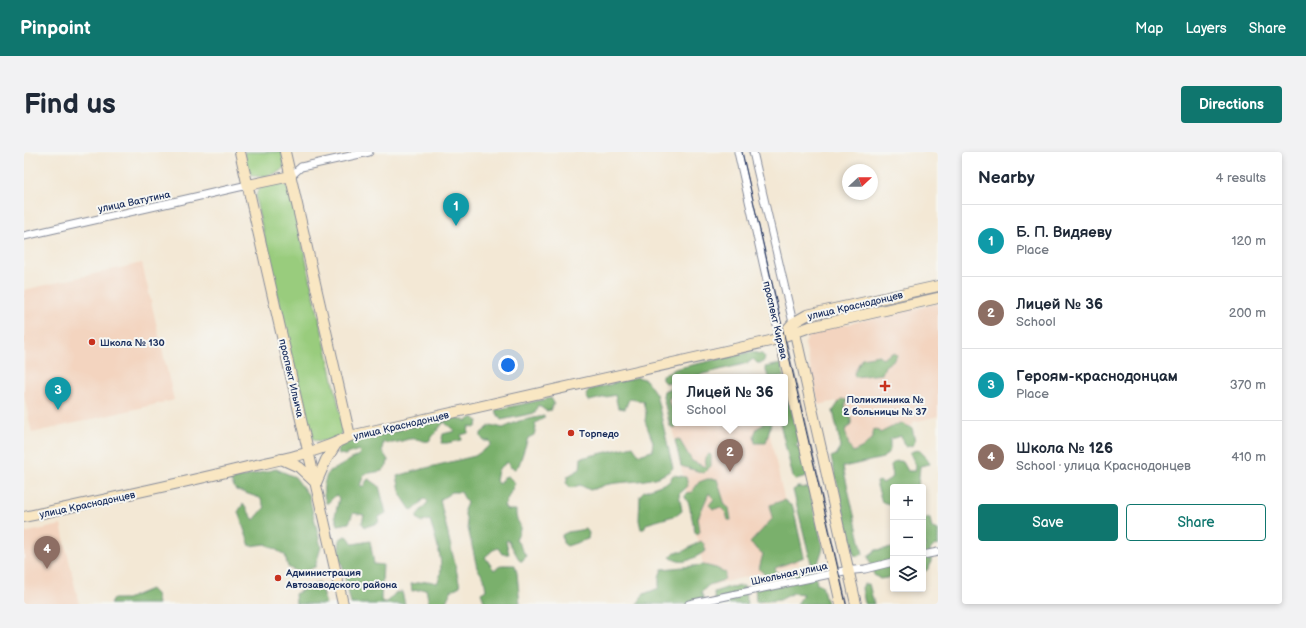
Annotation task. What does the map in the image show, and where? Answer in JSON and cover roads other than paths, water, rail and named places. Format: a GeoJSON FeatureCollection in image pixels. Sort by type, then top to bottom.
{"type":"FeatureCollection","features":[{"type":"Feature","properties":{"kind":"street","name":"проспект Ильича"},"geometry":{"type":"LineString","coordinates":[[240,152],[343,604]]}},
{"type":"Feature","properties":{"kind":"street"},"geometry":{"type":"LineString","coordinates":[[285,152],[350,436]]}},
{"type":"Feature","properties":{"kind":"street"},"geometry":{"type":"LineString","coordinates":[[248,185],[291,176],[301,166],[369,152]]}},
{"type":"Feature","properties":{"kind":"street","name":"проспект Кирова"},"geometry":{"type":"LineString","coordinates":[[738,152],[842,604]]}},
{"type":"Feature","properties":{"kind":"street","name":"проспект Кирова"},"geometry":{"type":"LineString","coordinates":[[753,152],[856,604]]}},
{"type":"Feature","properties":{"kind":"street","name":"улица Ватутина"},"geometry":{"type":"LineString","coordinates":[[24,236],[248,185]]}},
{"type":"Feature","properties":{"kind":"street","name":"улица Краснодонцев"},"geometry":{"type":"LineString","coordinates":[[24,517],[184,483],[336,444],[350,436],[780,338],[794,328],[807,315],[938,286]]}},
{"type":"Feature","properties":{"kind":"street","name":"улица Краснодонцев"},"geometry":{"type":"LineString","coordinates":[[794,328],[810,327],[938,298]]}},
{"type":"Feature","properties":{"kind":"street"},"geometry":{"type":"LineString","coordinates":[[281,459],[299,467],[316,483],[326,460],[336,444]]}},
{"type":"Feature","properties":{"kind":"street"},"geometry":{"type":"LineString","coordinates":[[926,554],[938,552]]}},
{"type":"Feature","properties":{"kind":"street","name":"Школьная улица"},"geometry":{"type":"LineString","coordinates":[[689,604],[834,573],[865,569],[890,563]]}},
{"type":"Feature","properties":{"kind":"tram line"},"geometry":{"type":"LineString","coordinates":[[742,152],[846,604]]}},
{"type":"Feature","properties":{"kind":"place","name":"Б. П. Видяеву"},"geometry":{"type":"Point","coordinates":[456,226]}},
{"type":"Feature","properties":{"kind":"place","name":"Школа № 130"},"geometry":{"type":"Point","coordinates":[92,342]}},
{"type":"Feature","properties":{"kind":"place","name":"Поликлиника № 2 больницы № 37"},"geometry":{"type":"Point","coordinates":[885,386]}},
{"type":"Feature","properties":{"kind":"place","name":"Героям-краснодонцам"},"geometry":{"type":"Point","coordinates":[58,410]}},
{"type":"Feature","properties":{"kind":"place","name":"Торпедо"},"geometry":{"type":"Point","coordinates":[571,433]}},
{"type":"Feature","properties":{"kind":"place","name":"Лицей № 36"},"geometry":{"type":"Point","coordinates":[730,472]}},
{"type":"Feature","properties":{"kind":"place","name":"Школа № 126"},"geometry":{"type":"Point","coordinates":[47,569]}},
{"type":"Feature","properties":{"kind":"place","name":"Администрация Автозаводского района"},"geometry":{"type":"Point","coordinates":[278,578]}}]}
